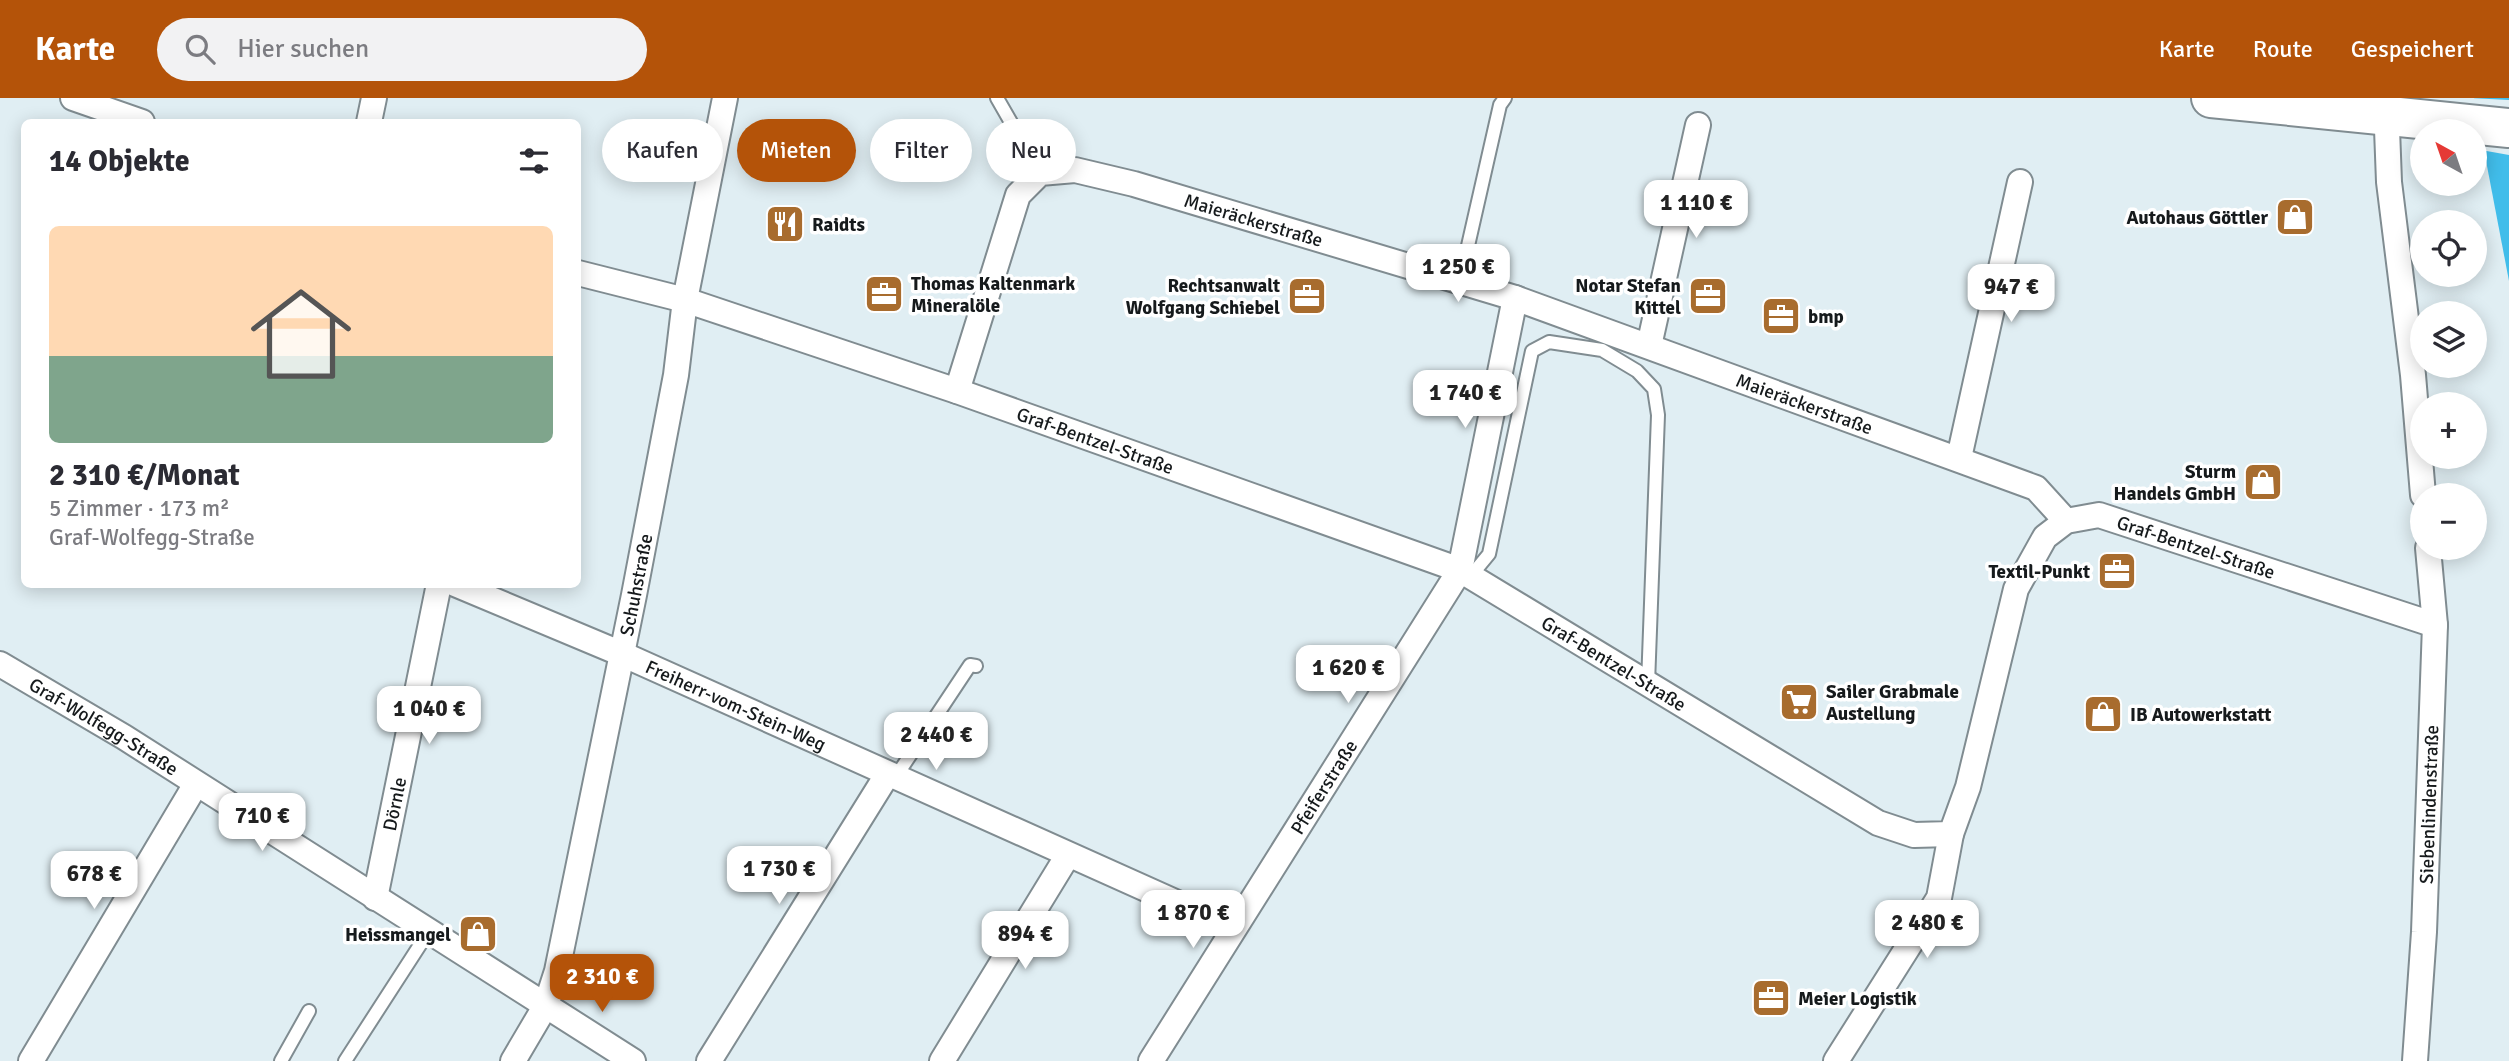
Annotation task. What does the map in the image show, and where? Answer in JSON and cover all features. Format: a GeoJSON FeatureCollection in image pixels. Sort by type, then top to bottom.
{"type":"FeatureCollection","features":[{"type":"Feature","properties":{"kind":"main road"},"geometry":{"type":"LineString","coordinates":[[2211,98],[2386,107],[2443,121],[2509,128]]}},
{"type":"Feature","properties":{"kind":"street"},"geometry":{"type":"LineString","coordinates":[[74,98],[134,119]]}},
{"type":"Feature","properties":{"kind":"street"},"geometry":{"type":"LineString","coordinates":[[370,119],[374,98]]}},
{"type":"Feature","properties":{"kind":"street","name":"Schuhstraße"},"geometry":{"type":"LineString","coordinates":[[513,1061],[546,1005],[557,971],[676,374],[685,300],[725,98]]}},
{"type":"Feature","properties":{"kind":"street"},"geometry":{"type":"LineString","coordinates":[[2386,107],[2389,182],[2413,375],[2422,483]]}},
{"type":"Feature","properties":{"kind":"street"},"geometry":{"type":"LineString","coordinates":[[1650,345],[1698,125]]}},
{"type":"Feature","properties":{"kind":"street","name":"Maieräckerstraße"},"geometry":{"type":"LineString","coordinates":[[1076,170],[1135,184],[1460,281],[1650,345],[2036,488],[2066,521]]}},
{"type":"Feature","properties":{"kind":"street"},"geometry":{"type":"LineString","coordinates":[[957,391],[1018,195],[1032,182]]}},
{"type":"Feature","properties":{"kind":"street"},"geometry":{"type":"LineString","coordinates":[[1959,458],[2020,182]]}},
{"type":"Feature","properties":{"kind":"street","name":"Graf-Bentzel-Straße"},"geometry":{"type":"LineString","coordinates":[[581,274],[685,300],[957,391],[1465,574],[1878,823],[1914,835],[1951,834]]}},
{"type":"Feature","properties":{"kind":"street","name":"Pfeiferstraße"},"geometry":{"type":"LineString","coordinates":[[1152,1061],[1233,928],[1465,574],[1515,298]]}},
{"type":"Feature","properties":{"kind":"street","name":"Graf-Bentzel-Straße"},"geometry":{"type":"LineString","coordinates":[[2066,521],[2099,515],[2435,625]]}},
{"type":"Feature","properties":{"kind":"street"},"geometry":{"type":"LineString","coordinates":[[1836,1061],[1939,898],[1951,834],[1968,787],[2016,589],[2045,537],[2066,521]]}},
{"type":"Feature","properties":{"kind":"street","name":"Siebenlindenstraße"},"geometry":{"type":"LineString","coordinates":[[2414,1061],[2424,932],[2435,625],[2429,560]]}},
{"type":"Feature","properties":{"kind":"street","name":"Dörnle"},"geometry":{"type":"LineString","coordinates":[[375,898],[438,588]]}},
{"type":"Feature","properties":{"kind":"street"},"geometry":{"type":"LineString","coordinates":[[465,588],[622,654]]}},
{"type":"Feature","properties":{"kind":"street","name":"Freiherr-vom-Stein-Weg"},"geometry":{"type":"LineString","coordinates":[[622,654],[1233,928]]}},
{"type":"Feature","properties":{"kind":"street","name":"Graf-Wolfegg-Straße"},"geometry":{"type":"LineString","coordinates":[[0,664],[196,784],[633,1061]]}},
{"type":"Feature","properties":{"kind":"street"},"geometry":{"type":"LineString","coordinates":[[709,1061],[891,776]]}},
{"type":"Feature","properties":{"kind":"street"},"geometry":{"type":"LineString","coordinates":[[31,1061],[196,784]]}},
{"type":"Feature","properties":{"kind":"street"},"geometry":{"type":"LineString","coordinates":[[942,1061],[1068,855]]}},
{"type":"Feature","properties":{"kind":"lane"},"geometry":{"type":"LineString","coordinates":[[997,98],[1009,119]]}},
{"type":"Feature","properties":{"kind":"lane"},"geometry":{"type":"LineString","coordinates":[[1460,281],[1500,105],[1505,98]]}},
{"type":"Feature","properties":{"kind":"lane"},"geometry":{"type":"LineString","coordinates":[[1465,574],[1489,554],[1532,351],[1549,342],[1602,350],[1637,371],[1654,389],[1657,415],[1648,684]]}},
{"type":"Feature","properties":{"kind":"lane"},"geometry":{"type":"LineString","coordinates":[[891,776],[970,665],[976,666]]}},
{"type":"Feature","properties":{"kind":"lane"},"geometry":{"type":"LineString","coordinates":[[345,1061],[429,931]]}},
{"type":"Feature","properties":{"kind":"lane"},"geometry":{"type":"LineString","coordinates":[[281,1061],[309,1011]]}},
{"type":"Feature","properties":{"kind":"water"},"geometry":{"type":"Polygon","coordinates":[[[2474,98],[2509,98],[2509,281],[2487,166],[2487,119],[2478,119],[2474,98]]]}},
{"type":"Feature","properties":{"kind":"pier"},"geometry":{"type":"Polygon","coordinates":[[[2470,98],[2509,100],[2509,155],[2487,151],[2487,119],[2474,119],[2470,98]]]}},
{"type":"Feature","properties":{"kind":"place","name":"Autohaus Göttler"},"geometry":{"type":"Point","coordinates":[2295,217]}},
{"type":"Feature","properties":{"kind":"place","name":"Raidts"},"geometry":{"type":"Point","coordinates":[785,224]}},
{"type":"Feature","properties":{"kind":"place","name":"Thomas Kaltenmark Mineralöle"},"geometry":{"type":"Point","coordinates":[884,294]}},
{"type":"Feature","properties":{"kind":"place","name":"Rechtsanwalt Wolfgang Schiebel"},"geometry":{"type":"Point","coordinates":[1307,296]}},
{"type":"Feature","properties":{"kind":"place","name":"Notar Stefan Kittel"},"geometry":{"type":"Point","coordinates":[1708,296]}},
{"type":"Feature","properties":{"kind":"place","name":"bmp"},"geometry":{"type":"Point","coordinates":[1781,316]}},
{"type":"Feature","properties":{"kind":"place","name":"Sturm Handels GmbH"},"geometry":{"type":"Point","coordinates":[2263,482]}},
{"type":"Feature","properties":{"kind":"place","name":"Textil-Punkt"},"geometry":{"type":"Point","coordinates":[2117,571]}},
{"type":"Feature","properties":{"kind":"place","name":"Sailer Grabmale Austellung"},"geometry":{"type":"Point","coordinates":[1799,702]}},
{"type":"Feature","properties":{"kind":"place","name":"IB Autowerkstatt"},"geometry":{"type":"Point","coordinates":[2103,714]}},
{"type":"Feature","properties":{"kind":"place","name":"Heissmangel"},"geometry":{"type":"Point","coordinates":[478,934]}},
{"type":"Feature","properties":{"kind":"place","name":"Meier Logistik"},"geometry":{"type":"Point","coordinates":[1771,998]}}]}
